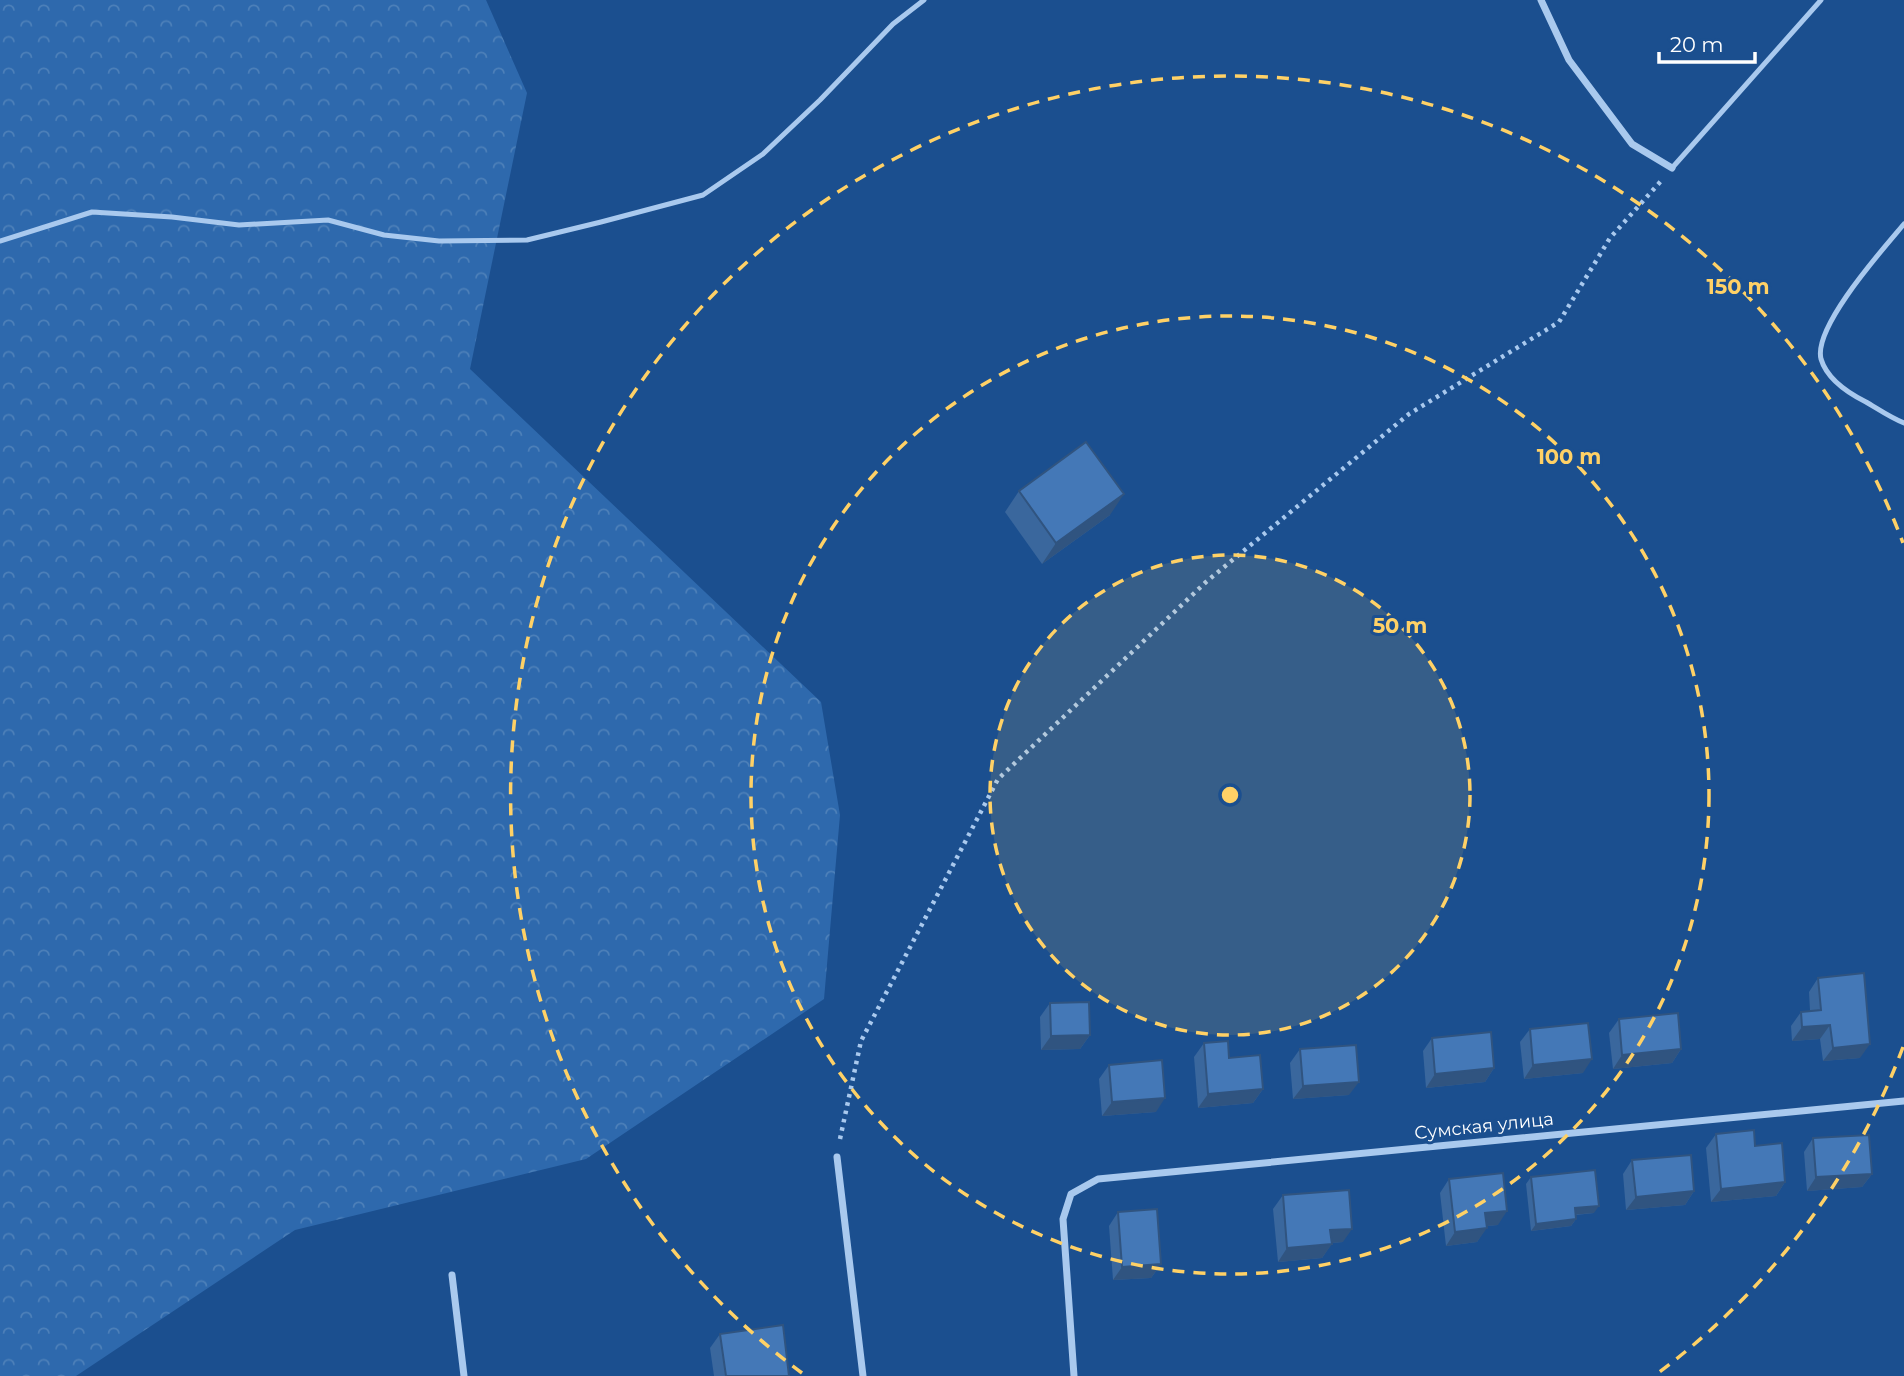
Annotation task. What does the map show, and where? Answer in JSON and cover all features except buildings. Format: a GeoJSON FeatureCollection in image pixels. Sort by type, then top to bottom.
{"type":"FeatureCollection","features":[{"type":"Feature","properties":{"kind":"street"},"geometry":{"type":"LineString","coordinates":[[1541,0],[1569,60],[1632,144],[1672,168]]}},
{"type":"Feature","properties":{"kind":"street","name":"Сумская улица"},"geometry":{"type":"LineString","coordinates":[[1074,1376],[1063,1219],[1071,1194],[1098,1180],[1904,1101]]}},
{"type":"Feature","properties":{"kind":"street"},"geometry":{"type":"LineString","coordinates":[[837,1157],[863,1376]]}},
{"type":"Feature","properties":{"kind":"street"},"geometry":{"type":"LineString","coordinates":[[452,1275],[464,1376]]}},
{"type":"Feature","properties":{"kind":"lane"},"geometry":{"type":"LineString","coordinates":[[0,241],[92,212],[239,225],[328,220],[384,235],[439,241],[527,240],[600,222],[703,195],[763,155],[893,24],[924,0]]}},
{"type":"Feature","properties":{"kind":"lane"},"geometry":{"type":"LineString","coordinates":[[1672,168],[1821,0]]}},
{"type":"Feature","properties":{"kind":"lane"},"geometry":{"type":"LineString","coordinates":[[1904,224],[1834,315],[1823,336],[1820,356],[1828,374],[1855,396],[1904,423]]}},
{"type":"Feature","properties":{"kind":"path"},"geometry":{"type":"LineString","coordinates":[[837,1157],[861,1041],[998,779],[1206,582],[1409,414],[1559,322],[1610,238],[1672,168]]}},
{"type":"Feature","properties":{"kind":"green space"},"geometry":{"type":"Polygon","coordinates":[[[0,0],[486,0],[527,93],[470,369],[821,702],[840,815],[824,999],[586,1159],[295,1230],[76,1376],[0,1376],[0,0]]]}}]}
